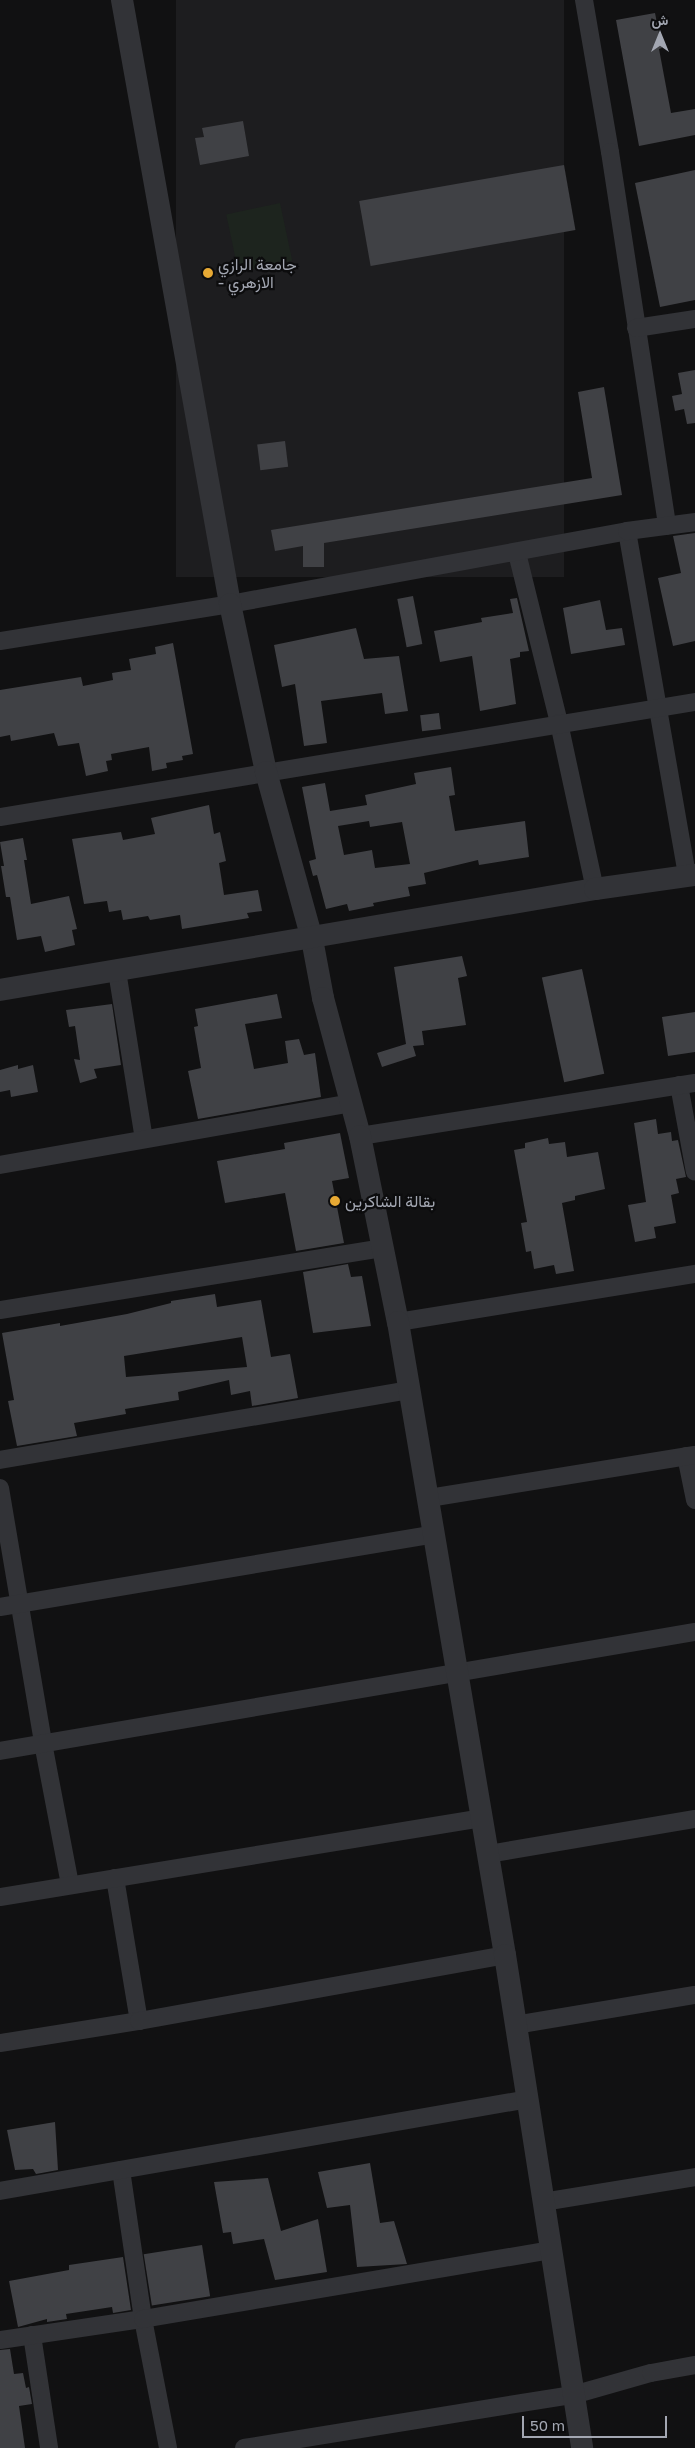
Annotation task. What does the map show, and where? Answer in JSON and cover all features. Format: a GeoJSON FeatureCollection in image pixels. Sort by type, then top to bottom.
{"type":"FeatureCollection","features":[{"type":"Feature","properties":{"kind":"street"},"geometry":{"type":"LineString","coordinates":[[122,0],[230,604],[266,772],[312,939],[323,998],[360,1136],[398,1322],[505,1955],[542,2202],[582,2448]]}},
{"type":"Feature","properties":{"kind":"street"},"geometry":{"type":"LineString","coordinates":[[584,0],[610,152],[667,526]]}},
{"type":"Feature","properties":{"kind":"street"},"geometry":{"type":"LineString","coordinates":[[636,328],[695,319]]}},
{"type":"Feature","properties":{"kind":"street"},"geometry":{"type":"LineString","coordinates":[[0,641],[230,604],[372,577],[517,553],[627,531],[695,522]]}},
{"type":"Feature","properties":{"kind":"street"},"geometry":{"type":"LineString","coordinates":[[0,990],[312,939],[595,889],[691,876],[657,709],[627,531]]}},
{"type":"Feature","properties":{"kind":"street"},"geometry":{"type":"LineString","coordinates":[[517,553],[559,723],[595,889]]}},
{"type":"Feature","properties":{"kind":"street"},"geometry":{"type":"LineString","coordinates":[[0,817],[695,702]]}},
{"type":"Feature","properties":{"kind":"street"},"geometry":{"type":"LineString","coordinates":[[117,971],[144,1139]]}},
{"type":"Feature","properties":{"kind":"street"},"geometry":{"type":"LineString","coordinates":[[360,1136],[687,1084],[695,1172]]}},
{"type":"Feature","properties":{"kind":"street"},"geometry":{"type":"LineString","coordinates":[[0,1165],[350,1103]]}},
{"type":"Feature","properties":{"kind":"street"},"geometry":{"type":"LineString","coordinates":[[0,1310],[382,1248]]}},
{"type":"Feature","properties":{"kind":"street"},"geometry":{"type":"LineString","coordinates":[[398,1322],[695,1274]]}},
{"type":"Feature","properties":{"kind":"street"},"geometry":{"type":"LineString","coordinates":[[0,1460],[410,1390]]}},
{"type":"Feature","properties":{"kind":"street"},"geometry":{"type":"LineString","coordinates":[[429,1498],[691,1455],[695,1500]]}},
{"type":"Feature","properties":{"kind":"street"},"geometry":{"type":"LineString","coordinates":[[0,1488],[43,1743],[70,1884]]}},
{"type":"Feature","properties":{"kind":"street"},"geometry":{"type":"LineString","coordinates":[[0,1607],[435,1534]]}},
{"type":"Feature","properties":{"kind":"street"},"geometry":{"type":"LineString","coordinates":[[0,1751],[695,1632]]}},
{"type":"Feature","properties":{"kind":"street"},"geometry":{"type":"LineString","coordinates":[[0,1897],[70,1884],[482,1818]]}},
{"type":"Feature","properties":{"kind":"street"},"geometry":{"type":"LineString","coordinates":[[488,1854],[695,1819]]}},
{"type":"Feature","properties":{"kind":"street"},"geometry":{"type":"LineString","coordinates":[[115,1878],[138,2021]]}},
{"type":"Feature","properties":{"kind":"street"},"geometry":{"type":"LineString","coordinates":[[0,2043],[138,2021],[505,1955]]}},
{"type":"Feature","properties":{"kind":"street"},"geometry":{"type":"LineString","coordinates":[[515,2025],[695,1995]]}},
{"type":"Feature","properties":{"kind":"street"},"geometry":{"type":"LineString","coordinates":[[0,2191],[528,2099]]}},
{"type":"Feature","properties":{"kind":"street"},"geometry":{"type":"LineString","coordinates":[[122,2170],[143,2319],[168,2448]]}},
{"type":"Feature","properties":{"kind":"street"},"geometry":{"type":"LineString","coordinates":[[542,2202],[695,2177]]}},
{"type":"Feature","properties":{"kind":"street"},"geometry":{"type":"LineString","coordinates":[[0,2340],[143,2319],[550,2250]]}},
{"type":"Feature","properties":{"kind":"street"},"geometry":{"type":"LineString","coordinates":[[32,2335],[49,2448]]}},
{"type":"Feature","properties":{"kind":"street"},"geometry":{"type":"LineString","coordinates":[[244,2448],[573,2395],[651,2373],[695,2365]]}},
{"type":"Feature","properties":{"kind":"shaded area"},"geometry":{"type":"Polygon","coordinates":[[[176,0],[564,0],[564,577],[176,577],[176,0]]]}},
{"type":"Feature","properties":{"kind":"shaded area"},"geometry":{"type":"Polygon","coordinates":[[[280,203],[292,261],[238,272],[226,214],[280,203]]]}},
{"type":"Feature","properties":{"kind":"building"},"geometry":{"type":"Polygon","coordinates":[[[655,13],[662,48],[659,49],[671,113],[695,109],[695,135],[639,146],[616,20],[655,13]]]}},
{"type":"Feature","properties":{"kind":"building"},"geometry":{"type":"Polygon","coordinates":[[[243,121],[249,156],[200,165],[195,138],[204,137],[202,128],[243,121]]]}},
{"type":"Feature","properties":{"kind":"building"},"geometry":{"type":"Polygon","coordinates":[[[564,165],[575,230],[371,266],[359,201],[564,165]]]}},
{"type":"Feature","properties":{"kind":"building"},"geometry":{"type":"Polygon","coordinates":[[[695,170],[695,300],[660,307],[635,183],[695,170]]]}},
{"type":"Feature","properties":{"kind":"building"},"geometry":{"type":"Polygon","coordinates":[[[695,370],[695,423],[687,424],[684,409],[675,411],[672,396],[682,394],[678,373],[695,370]]]}},
{"type":"Feature","properties":{"kind":"building"},"geometry":{"type":"Polygon","coordinates":[[[604,387],[622,495],[324,543],[324,567],[303,567],[303,546],[275,551],[271,530],[592,478],[578,392],[604,387]]]}},
{"type":"Feature","properties":{"kind":"building"},"geometry":{"type":"Polygon","coordinates":[[[285,441],[288,467],[260,470],[257,444],[285,441]]]}},
{"type":"Feature","properties":{"kind":"building"},"geometry":{"type":"Polygon","coordinates":[[[695,533],[695,641],[673,646],[658,578],[681,573],[673,536],[695,533]]]}},
{"type":"Feature","properties":{"kind":"building"},"geometry":{"type":"Polygon","coordinates":[[[413,596],[422,644],[407,647],[397,599],[413,596]]]}},
{"type":"Feature","properties":{"kind":"building"},"geometry":{"type":"Polygon","coordinates":[[[517,598],[529,651],[520,652],[520,657],[510,659],[516,704],[480,711],[472,656],[440,662],[434,631],[482,622],[481,618],[513,613],[510,599],[517,598]]]}},
{"type":"Feature","properties":{"kind":"building"},"geometry":{"type":"Polygon","coordinates":[[[600,600],[606,630],[622,628],[625,645],[571,654],[563,608],[600,600]]]}},
{"type":"Feature","properties":{"kind":"building"},"geometry":{"type":"Polygon","coordinates":[[[356,628],[364,659],[399,656],[408,711],[385,714],[382,693],[321,701],[327,743],[304,746],[295,684],[282,687],[274,645],[356,628]]]}},
{"type":"Feature","properties":{"kind":"building"},"geometry":{"type":"Polygon","coordinates":[[[173,643],[193,754],[182,756],[183,760],[166,763],[167,768],[152,771],[149,747],[111,754],[112,760],[106,761],[108,771],[86,776],[79,743],[58,746],[54,733],[11,741],[10,735],[0,737],[0,690],[81,677],[83,686],[113,680],[112,673],[131,670],[129,659],[156,654],[155,647],[173,643]]]}},
{"type":"Feature","properties":{"kind":"building"},"geometry":{"type":"Polygon","coordinates":[[[439,713],[441,729],[422,731],[420,715],[439,713]]]}},
{"type":"Feature","properties":{"kind":"building"},"geometry":{"type":"Polygon","coordinates":[[[451,767],[455,795],[449,796],[455,831],[525,821],[529,857],[479,865],[478,860],[424,873],[426,884],[408,887],[410,896],[373,903],[374,906],[349,911],[347,904],[326,909],[317,875],[313,876],[309,861],[316,859],[302,787],[325,783],[330,811],[367,805],[365,795],[416,784],[414,773],[451,767]],[[369,821],[338,826],[344,855],[372,850],[375,868],[410,864],[402,822],[370,827],[369,821]]]}},
{"type":"Feature","properties":{"kind":"building"},"geometry":{"type":"Polygon","coordinates":[[[209,805],[214,834],[220,832],[226,861],[219,863],[224,895],[258,890],[262,911],[247,913],[249,918],[182,929],[180,915],[150,920],[148,916],[123,920],[121,910],[109,912],[107,901],[84,904],[72,839],[121,832],[123,840],[155,834],[151,818],[209,805]]]}},
{"type":"Feature","properties":{"kind":"building"},"geometry":{"type":"Polygon","coordinates":[[[23,838],[27,860],[24,860],[31,904],[69,896],[77,929],[72,930],[75,945],[45,952],[41,936],[17,940],[10,897],[6,897],[1,866],[4,866],[0,842],[23,838]]]}},
{"type":"Feature","properties":{"kind":"building"},"geometry":{"type":"Polygon","coordinates":[[[462,956],[467,976],[458,978],[466,1025],[422,1031],[424,1045],[413,1046],[416,1056],[382,1067],[377,1053],[406,1044],[394,967],[462,956]]]}},
{"type":"Feature","properties":{"kind":"building"},"geometry":{"type":"Polygon","coordinates":[[[582,969],[604,1074],[564,1082],[542,978],[582,969]]]}},
{"type":"Feature","properties":{"kind":"building"},"geometry":{"type":"Polygon","coordinates":[[[277,994],[282,1018],[245,1024],[254,1069],[288,1063],[285,1041],[299,1039],[304,1055],[315,1053],[321,1097],[198,1119],[188,1071],[201,1068],[194,1027],[198,1026],[195,1009],[277,994]]]}},
{"type":"Feature","properties":{"kind":"building"},"geometry":{"type":"Polygon","coordinates":[[[112,1004],[121,1065],[94,1069],[97,1078],[80,1083],[74,1059],[80,1060],[75,1026],[69,1027],[66,1010],[112,1004]]]}},
{"type":"Feature","properties":{"kind":"building"},"geometry":{"type":"Polygon","coordinates":[[[695,1012],[695,1052],[668,1056],[662,1017],[695,1012]]]}},
{"type":"Feature","properties":{"kind":"building"},"geometry":{"type":"Polygon","coordinates":[[[18,1065],[18,1069],[33,1065],[38,1092],[11,1097],[10,1090],[0,1092],[0,1070],[18,1065]]]}},
{"type":"Feature","properties":{"kind":"building"},"geometry":{"type":"Polygon","coordinates":[[[656,1119],[658,1134],[671,1132],[672,1141],[678,1140],[686,1177],[676,1179],[679,1193],[671,1195],[676,1223],[654,1227],[656,1238],[635,1242],[628,1205],[646,1202],[634,1123],[656,1119]]]}},
{"type":"Feature","properties":{"kind":"building"},"geometry":{"type":"Polygon","coordinates":[[[340,1133],[349,1178],[332,1181],[344,1243],[296,1251],[285,1193],[225,1203],[217,1161],[285,1149],[284,1143],[340,1133]]]}},
{"type":"Feature","properties":{"kind":"building"},"geometry":{"type":"Polygon","coordinates":[[[548,1138],[549,1144],[565,1142],[567,1157],[598,1152],[605,1189],[575,1196],[575,1200],[562,1203],[574,1271],[556,1274],[554,1265],[534,1269],[531,1251],[526,1252],[521,1223],[527,1222],[514,1150],[525,1148],[525,1143],[548,1138]]]}},
{"type":"Feature","properties":{"kind":"building"},"geometry":{"type":"Polygon","coordinates":[[[348,1264],[351,1277],[362,1276],[371,1326],[313,1333],[303,1272],[348,1264]]]}},
{"type":"Feature","properties":{"kind":"building"},"geometry":{"type":"Polygon","coordinates":[[[215,1294],[217,1307],[261,1300],[271,1357],[290,1354],[298,1398],[252,1406],[250,1391],[231,1395],[229,1380],[178,1392],[179,1400],[125,1409],[126,1414],[74,1423],[77,1436],[17,1446],[8,1401],[14,1400],[2,1333],[60,1323],[60,1326],[127,1314],[171,1303],[171,1301],[215,1294]],[[242,1337],[124,1356],[126,1377],[247,1367],[242,1337]]]}},
{"type":"Feature","properties":{"kind":"building"},"geometry":{"type":"Polygon","coordinates":[[[55,2122],[58,2170],[36,2174],[33,2169],[15,2170],[7,2130],[55,2122]]]}},
{"type":"Feature","properties":{"kind":"building"},"geometry":{"type":"Polygon","coordinates":[[[370,2163],[380,2223],[394,2221],[407,2264],[357,2267],[350,2205],[327,2208],[318,2172],[370,2163]]]}},
{"type":"Feature","properties":{"kind":"building"},"geometry":{"type":"Polygon","coordinates":[[[268,2178],[281,2231],[318,2219],[327,2272],[275,2280],[264,2239],[233,2244],[231,2232],[223,2233],[214,2182],[268,2178]]]}},
{"type":"Feature","properties":{"kind":"building"},"geometry":{"type":"Polygon","coordinates":[[[202,2245],[210,2296],[152,2306],[144,2254],[202,2245]]]}},
{"type":"Feature","properties":{"kind":"building"},"geometry":{"type":"Polygon","coordinates":[[[123,2257],[131,2310],[113,2313],[112,2307],[66,2314],[67,2319],[47,2322],[47,2319],[18,2327],[9,2281],[69,2270],[69,2265],[123,2257]]]}},
{"type":"Feature","properties":{"kind":"building"},"geometry":{"type":"Polygon","coordinates":[[[10,2349],[14,2374],[23,2373],[26,2388],[29,2387],[32,2404],[19,2406],[25,2448],[0,2448],[0,2350],[10,2349]]]}},
{"type":"Feature","properties":{"kind":"place","name":"جامعة الرازي - الازهري"},"geometry":{"type":"Point","coordinates":[208,273]}},
{"type":"Feature","properties":{"kind":"place","name":"بقالة الشاكرين"},"geometry":{"type":"Point","coordinates":[335,1201]}}]}
